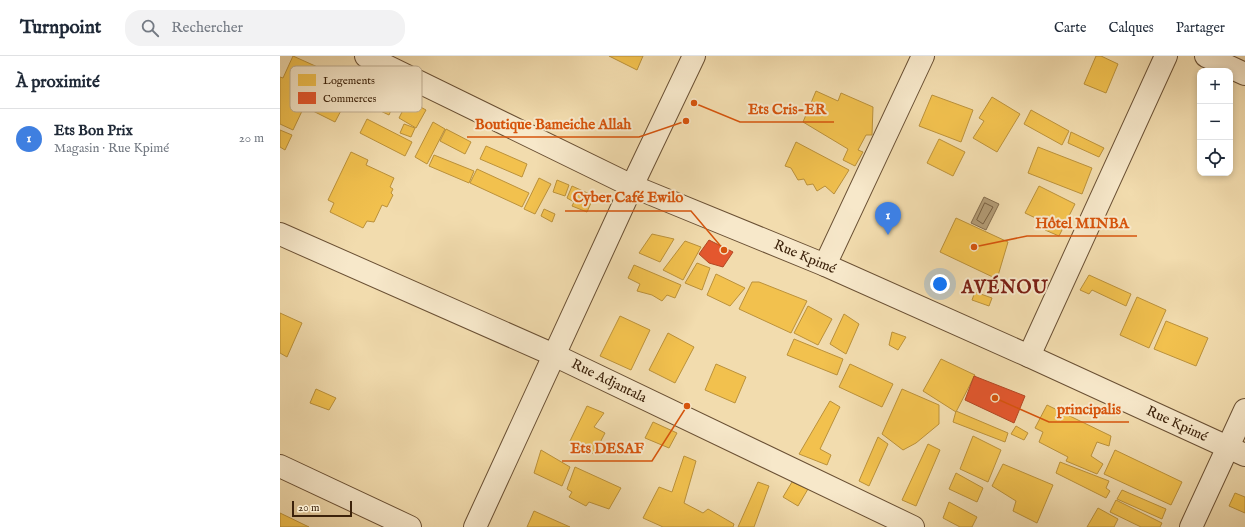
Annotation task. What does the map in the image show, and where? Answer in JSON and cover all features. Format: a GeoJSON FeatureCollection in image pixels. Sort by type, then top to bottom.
{"type":"FeatureCollection","features":[{"type":"Feature","properties":{"kind":"street","name":"Rue Kpimé"},"geometry":{"type":"LineString","coordinates":[[366,56],[386,66]]}},
{"type":"Feature","properties":{"kind":"street"},"geometry":{"type":"LineString","coordinates":[[475,527],[632,186],[694,56]]}},
{"type":"Feature","properties":{"kind":"street"},"geometry":{"type":"LineString","coordinates":[[825,265],[923,56]]}},
{"type":"Feature","properties":{"kind":"street"},"geometry":{"type":"LineString","coordinates":[[1030,356],[1166,56]]}},
{"type":"Feature","properties":{"kind":"street"},"geometry":{"type":"LineString","coordinates":[[1206,56],[1245,74]]}},
{"type":"Feature","properties":{"kind":"street","name":"Rue Kpimé"},"geometry":{"type":"LineString","coordinates":[[422,83],[632,186],[825,265],[1030,356],[1236,451]]}},
{"type":"Feature","properties":{"kind":"street","name":"Rue Adjantala"},"geometry":{"type":"LineString","coordinates":[[280,234],[554,355],[912,527]]}},
{"type":"Feature","properties":{"kind":"street"},"geometry":{"type":"LineString","coordinates":[[1191,527],[1236,451],[1245,410]]}},
{"type":"Feature","properties":{"kind":"street"},"geometry":{"type":"LineString","coordinates":[[280,466],[410,527]]}},
{"type":"Feature","properties":{"kind":"water"},"geometry":{"type":"Polygon","coordinates":[[[984,197],[999,204],[986,230],[971,223],[984,197]]]}},
{"type":"Feature","properties":{"kind":"building: Logements"},"geometry":{"type":"Polygon","coordinates":[[[293,56],[315,66],[290,66],[290,112],[302,112],[293,130],[280,124],[280,77],[283,78],[293,56]]]}},
{"type":"Feature","properties":{"kind":"building: Logements"},"geometry":{"type":"Polygon","coordinates":[[[609,56],[643,56],[637,70],[609,56]]]}},
{"type":"Feature","properties":{"kind":"building: Logements"},"geometry":{"type":"Polygon","coordinates":[[[1096,56],[1101,56],[1118,64],[1106,93],[1084,84],[1096,56]]]}},
{"type":"Feature","properties":{"kind":"building: Logements"},"geometry":{"type":"Polygon","coordinates":[[[816,91],[838,101],[841,93],[873,107],[872,135],[866,135],[858,150],[863,152],[855,166],[843,160],[848,149],[803,122],[816,91]]]}},
{"type":"Feature","properties":{"kind":"building: Logements"},"geometry":{"type":"Polygon","coordinates":[[[932,95],[973,110],[961,142],[919,126],[932,95]]]}},
{"type":"Feature","properties":{"kind":"building: Logements"},"geometry":{"type":"Polygon","coordinates":[[[992,97],[1020,114],[997,152],[973,138],[984,121],[979,118],[992,97]]]}},
{"type":"Feature","properties":{"kind":"building: Logements"},"geometry":{"type":"Polygon","coordinates":[[[422,108],[426,110],[416,128],[399,118],[402,112],[422,112],[422,108]]]}},
{"type":"Feature","properties":{"kind":"building: Logements"},"geometry":{"type":"Polygon","coordinates":[[[1031,110],[1069,131],[1062,145],[1024,124],[1031,110]]]}},
{"type":"Feature","properties":{"kind":"building: Logements"},"geometry":{"type":"Polygon","coordinates":[[[315,112],[340,112],[335,122],[315,112]]]}},
{"type":"Feature","properties":{"kind":"building: Logements"},"geometry":{"type":"Polygon","coordinates":[[[383,112],[390,112],[389,115],[383,112]]]}},
{"type":"Feature","properties":{"kind":"building: Logements"},"geometry":{"type":"Polygon","coordinates":[[[367,119],[412,142],[405,156],[360,133],[367,119]]]}},
{"type":"Feature","properties":{"kind":"building: Logements"},"geometry":{"type":"Polygon","coordinates":[[[433,122],[445,129],[427,164],[415,157],[433,122]]]}},
{"type":"Feature","properties":{"kind":"building: Logements"},"geometry":{"type":"Polygon","coordinates":[[[404,124],[415,128],[411,137],[400,133],[404,124]]]}},
{"type":"Feature","properties":{"kind":"building: Logements"},"geometry":{"type":"Polygon","coordinates":[[[446,129],[471,142],[465,154],[440,141],[446,129]]]}},
{"type":"Feature","properties":{"kind":"building: Logements"},"geometry":{"type":"Polygon","coordinates":[[[280,130],[292,135],[285,150],[280,147],[280,130]]]}},
{"type":"Feature","properties":{"kind":"building: Logements"},"geometry":{"type":"Polygon","coordinates":[[[1071,132],[1104,148],[1099,157],[1068,143],[1071,132]]]}},
{"type":"Feature","properties":{"kind":"building: Logements"},"geometry":{"type":"Polygon","coordinates":[[[939,139],[965,152],[953,176],[927,163],[939,139]]]}},
{"type":"Feature","properties":{"kind":"building: Logements"},"geometry":{"type":"Polygon","coordinates":[[[796,142],[849,170],[834,194],[825,186],[817,191],[813,184],[807,185],[804,179],[798,180],[791,168],[785,166],[796,142]]]}},
{"type":"Feature","properties":{"kind":"building: Logements"},"geometry":{"type":"Polygon","coordinates":[[[486,146],[527,164],[522,177],[480,159],[486,146]]]}},
{"type":"Feature","properties":{"kind":"building: Logements"},"geometry":{"type":"Polygon","coordinates":[[[1038,147],[1092,168],[1082,194],[1028,173],[1038,147]]]}},
{"type":"Feature","properties":{"kind":"building: Logements"},"geometry":{"type":"Polygon","coordinates":[[[351,152],[368,160],[366,165],[394,178],[390,187],[393,189],[391,193],[393,195],[387,207],[382,205],[374,222],[367,221],[363,228],[330,212],[334,203],[328,200],[351,152]]]}},
{"type":"Feature","properties":{"kind":"building: Logements"},"geometry":{"type":"Polygon","coordinates":[[[434,155],[474,171],[469,183],[429,166],[434,155]]]}},
{"type":"Feature","properties":{"kind":"building: Logements"},"geometry":{"type":"Polygon","coordinates":[[[477,169],[529,193],[522,207],[470,183],[477,169]]]}},
{"type":"Feature","properties":{"kind":"building: Logements"},"geometry":{"type":"Polygon","coordinates":[[[539,178],[551,184],[535,214],[524,209],[539,178]]]}},
{"type":"Feature","properties":{"kind":"building: Logements"},"geometry":{"type":"Polygon","coordinates":[[[557,180],[569,185],[565,196],[553,192],[557,180]]]}},
{"type":"Feature","properties":{"kind":"building: Logements"},"geometry":{"type":"Polygon","coordinates":[[[572,186],[594,196],[587,212],[572,206],[574,202],[567,198],[572,186]]]}},
{"type":"Feature","properties":{"kind":"building: Logements"},"geometry":{"type":"Polygon","coordinates":[[[1039,186],[1075,204],[1059,236],[1045,230],[1048,224],[1025,213],[1039,186]]]}},
{"type":"Feature","properties":{"kind":"building: Logements"},"geometry":{"type":"Polygon","coordinates":[[[544,209],[555,214],[552,222],[541,216],[544,209]]]}},
{"type":"Feature","properties":{"kind":"building: Logements"},"geometry":{"type":"Polygon","coordinates":[[[956,218],[1008,242],[997,279],[940,252],[956,218]]]}},
{"type":"Feature","properties":{"kind":"building: Logements"},"geometry":{"type":"Polygon","coordinates":[[[652,234],[674,239],[660,262],[639,253],[652,234]]]}},
{"type":"Feature","properties":{"kind":"building: Logements"},"geometry":{"type":"Polygon","coordinates":[[[685,241],[701,247],[683,280],[663,270],[685,241]]]}},
{"type":"Feature","properties":{"kind":"building: Logements"},"geometry":{"type":"Polygon","coordinates":[[[697,263],[710,268],[702,290],[685,283],[697,263]]]}},
{"type":"Feature","properties":{"kind":"building: Logements"},"geometry":{"type":"Polygon","coordinates":[[[634,265],[681,285],[675,298],[667,295],[662,301],[652,295],[637,291],[640,284],[628,278],[634,265]]]}},
{"type":"Feature","properties":{"kind":"building: Logements"},"geometry":{"type":"Polygon","coordinates":[[[716,274],[745,288],[730,306],[707,295],[716,274]]]}},
{"type":"Feature","properties":{"kind":"building: Logements"},"geometry":{"type":"Polygon","coordinates":[[[1089,275],[1131,294],[1126,306],[1092,290],[1089,294],[1080,290],[1089,275]]]}},
{"type":"Feature","properties":{"kind":"building: Logements"},"geometry":{"type":"Polygon","coordinates":[[[752,282],[759,282],[807,301],[791,333],[739,309],[752,282]]]}},
{"type":"Feature","properties":{"kind":"building: Logements"},"geometry":{"type":"Polygon","coordinates":[[[975,292],[992,298],[989,306],[972,300],[975,292]]]}},
{"type":"Feature","properties":{"kind":"building: Logements"},"geometry":{"type":"Polygon","coordinates":[[[1137,297],[1166,310],[1149,348],[1120,335],[1137,297]]]}},
{"type":"Feature","properties":{"kind":"building: Logements"},"geometry":{"type":"Polygon","coordinates":[[[808,306],[832,319],[818,345],[794,333],[808,306]]]}},
{"type":"Feature","properties":{"kind":"building: Logements"},"geometry":{"type":"Polygon","coordinates":[[[280,313],[302,323],[287,357],[280,353],[280,313]]]}},
{"type":"Feature","properties":{"kind":"building: Logements"},"geometry":{"type":"Polygon","coordinates":[[[844,314],[859,324],[846,354],[830,344],[844,314]]]}},
{"type":"Feature","properties":{"kind":"building: Logements"},"geometry":{"type":"Polygon","coordinates":[[[620,316],[650,330],[631,370],[600,356],[620,316]]]}},
{"type":"Feature","properties":{"kind":"building: Logements"},"geometry":{"type":"Polygon","coordinates":[[[1166,321],[1208,338],[1196,366],[1154,349],[1166,321]]]}},
{"type":"Feature","properties":{"kind":"building: Logements"},"geometry":{"type":"Polygon","coordinates":[[[892,332],[906,337],[898,350],[889,345],[892,332]]]}},
{"type":"Feature","properties":{"kind":"building: Logements"},"geometry":{"type":"Polygon","coordinates":[[[668,333],[694,347],[675,383],[649,370],[668,333]]]}},
{"type":"Feature","properties":{"kind":"building: Logements"},"geometry":{"type":"Polygon","coordinates":[[[794,339],[843,359],[837,375],[787,355],[794,339]]]}},
{"type":"Feature","properties":{"kind":"building: Logements"},"geometry":{"type":"Polygon","coordinates":[[[941,359],[975,375],[956,412],[923,391],[941,359]]]}},
{"type":"Feature","properties":{"kind":"building: Logements"},"geometry":{"type":"Polygon","coordinates":[[[716,364],[746,377],[735,403],[705,390],[716,364]]]}},
{"type":"Feature","properties":{"kind":"building: Logements"},"geometry":{"type":"Polygon","coordinates":[[[850,364],[893,384],[882,407],[839,387],[850,364]]]}},
{"type":"Feature","properties":{"kind":"building: Logements"},"geometry":{"type":"Polygon","coordinates":[[[316,389],[336,398],[329,410],[310,403],[316,389]]]}},
{"type":"Feature","properties":{"kind":"building: Logements"},"geometry":{"type":"Polygon","coordinates":[[[902,389],[939,405],[939,424],[916,443],[903,450],[882,434],[902,389]]]}},
{"type":"Feature","properties":{"kind":"building: Logements"},"geometry":{"type":"Polygon","coordinates":[[[830,401],[840,407],[820,449],[831,455],[827,465],[799,454],[830,401]]]}},
{"type":"Feature","properties":{"kind":"building: Logements"},"geometry":{"type":"Polygon","coordinates":[[[1047,405],[1111,436],[1109,446],[1097,442],[1091,456],[1103,464],[1097,474],[1066,461],[1068,457],[1039,442],[1043,432],[1035,428],[1047,405]]]}},
{"type":"Feature","properties":{"kind":"building: Logements"},"geometry":{"type":"Polygon","coordinates":[[[587,406],[604,413],[594,427],[605,433],[594,454],[570,441],[587,406]]]}},
{"type":"Feature","properties":{"kind":"building: Logements"},"geometry":{"type":"Polygon","coordinates":[[[956,411],[1008,433],[1005,442],[953,422],[956,411]]]}},
{"type":"Feature","properties":{"kind":"building: Logements"},"geometry":{"type":"Polygon","coordinates":[[[653,422],[677,433],[669,448],[645,438],[653,422]]]}},
{"type":"Feature","properties":{"kind":"building: Logements"},"geometry":{"type":"Polygon","coordinates":[[[1016,426],[1028,433],[1024,440],[1011,434],[1016,426]]]}},
{"type":"Feature","properties":{"kind":"building: Logements"},"geometry":{"type":"Polygon","coordinates":[[[973,436],[1001,450],[988,482],[960,469],[973,436]]]}},
{"type":"Feature","properties":{"kind":"building: Logements"},"geometry":{"type":"Polygon","coordinates":[[[878,437],[888,444],[869,486],[859,481],[878,437]]]}},
{"type":"Feature","properties":{"kind":"building: Logements"},"geometry":{"type":"Polygon","coordinates":[[[928,444],[940,450],[916,506],[902,500],[928,444]]]}},
{"type":"Feature","properties":{"kind":"building: Logements"},"geometry":{"type":"Polygon","coordinates":[[[541,450],[570,467],[562,486],[534,473],[541,450]]]}},
{"type":"Feature","properties":{"kind":"building: Logements"},"geometry":{"type":"Polygon","coordinates":[[[1115,450],[1182,482],[1171,505],[1104,474],[1115,450]]]}},
{"type":"Feature","properties":{"kind":"building: Logements"},"geometry":{"type":"Polygon","coordinates":[[[684,456],[696,461],[684,503],[703,513],[708,509],[734,524],[733,527],[663,527],[643,518],[659,487],[672,492],[684,456]]]}},
{"type":"Feature","properties":{"kind":"building: Logements"},"geometry":{"type":"Polygon","coordinates":[[[1060,462],[1109,481],[1106,488],[1110,491],[1106,498],[1056,473],[1060,462]]]}},
{"type":"Feature","properties":{"kind":"building: Logements"},"geometry":{"type":"Polygon","coordinates":[[[1003,464],[1053,485],[1037,523],[1013,511],[1016,501],[992,486],[1003,464]]]}},
{"type":"Feature","properties":{"kind":"building: Logements"},"geometry":{"type":"Polygon","coordinates":[[[575,467],[621,488],[609,509],[589,502],[586,506],[569,497],[572,492],[567,489],[575,467]]]}},
{"type":"Feature","properties":{"kind":"building: Logements"},"geometry":{"type":"Polygon","coordinates":[[[956,473],[983,488],[977,502],[949,489],[956,473]]]}},
{"type":"Feature","properties":{"kind":"building: Logements"},"geometry":{"type":"Polygon","coordinates":[[[758,482],[769,486],[754,527],[738,527],[758,482]]]}},
{"type":"Feature","properties":{"kind":"building: Logements"},"geometry":{"type":"Polygon","coordinates":[[[792,482],[808,489],[798,506],[783,497],[792,482]]]}},
{"type":"Feature","properties":{"kind":"building: Logements"},"geometry":{"type":"Polygon","coordinates":[[[1122,490],[1166,509],[1162,519],[1117,499],[1122,490]]]}},
{"type":"Feature","properties":{"kind":"building: Logements"},"geometry":{"type":"Polygon","coordinates":[[[1235,493],[1245,497],[1245,513],[1229,506],[1235,493]]]}},
{"type":"Feature","properties":{"kind":"building: Logements"},"geometry":{"type":"Polygon","coordinates":[[[1116,500],[1162,523],[1160,527],[1141,527],[1110,512],[1116,500]]]}},
{"type":"Feature","properties":{"kind":"building: Logements"},"geometry":{"type":"Polygon","coordinates":[[[949,502],[977,517],[972,527],[960,527],[943,518],[949,502]]]}},
{"type":"Feature","properties":{"kind":"building: Logements"},"geometry":{"type":"Polygon","coordinates":[[[1098,508],[1118,519],[1114,527],[1087,527],[1098,508]]]}},
{"type":"Feature","properties":{"kind":"building: Logements"},"geometry":{"type":"Polygon","coordinates":[[[534,511],[570,527],[527,527],[534,511]]]}},
{"type":"Feature","properties":{"kind":"building: Logements"},"geometry":{"type":"Polygon","coordinates":[[[280,513],[309,527],[280,527],[280,513]]]}},
{"type":"Feature","properties":{"kind":"building: Commerces"},"geometry":{"type":"Polygon","coordinates":[[[709,240],[733,252],[723,267],[709,263],[699,254],[709,240]]]}},
{"type":"Feature","properties":{"kind":"building: Commerces"},"geometry":{"type":"Polygon","coordinates":[[[974,376],[1025,396],[1014,423],[965,400],[974,376]]]}},
{"type":"Feature","properties":{"kind":"place","name":"Ets Cris-ER"},"geometry":{"type":"Point","coordinates":[694,103]}},
{"type":"Feature","properties":{"kind":"place","name":"Boutique Bameiche Allah"},"geometry":{"type":"Point","coordinates":[686,121]}},
{"type":"Feature","properties":{"kind":"place","name":"Ets Bon Prix"},"geometry":{"type":"Point","coordinates":[888,235]}},
{"type":"Feature","properties":{"kind":"place","name":"Hôtel MINBA"},"geometry":{"type":"Point","coordinates":[974,247]}},
{"type":"Feature","properties":{"kind":"place","name":"Cyber Café Ewilo"},"geometry":{"type":"Point","coordinates":[724,250]}},
{"type":"Feature","properties":{"kind":"place","name":"principalis"},"geometry":{"type":"Point","coordinates":[995,398]}},
{"type":"Feature","properties":{"kind":"place","name":"Ets DESAF"},"geometry":{"type":"Point","coordinates":[687,406]}},
{"type":"Feature","properties":{"kind":"district","name":"AVÉNOU"},"geometry":{"type":"Point","coordinates":[1005,288]}}]}
